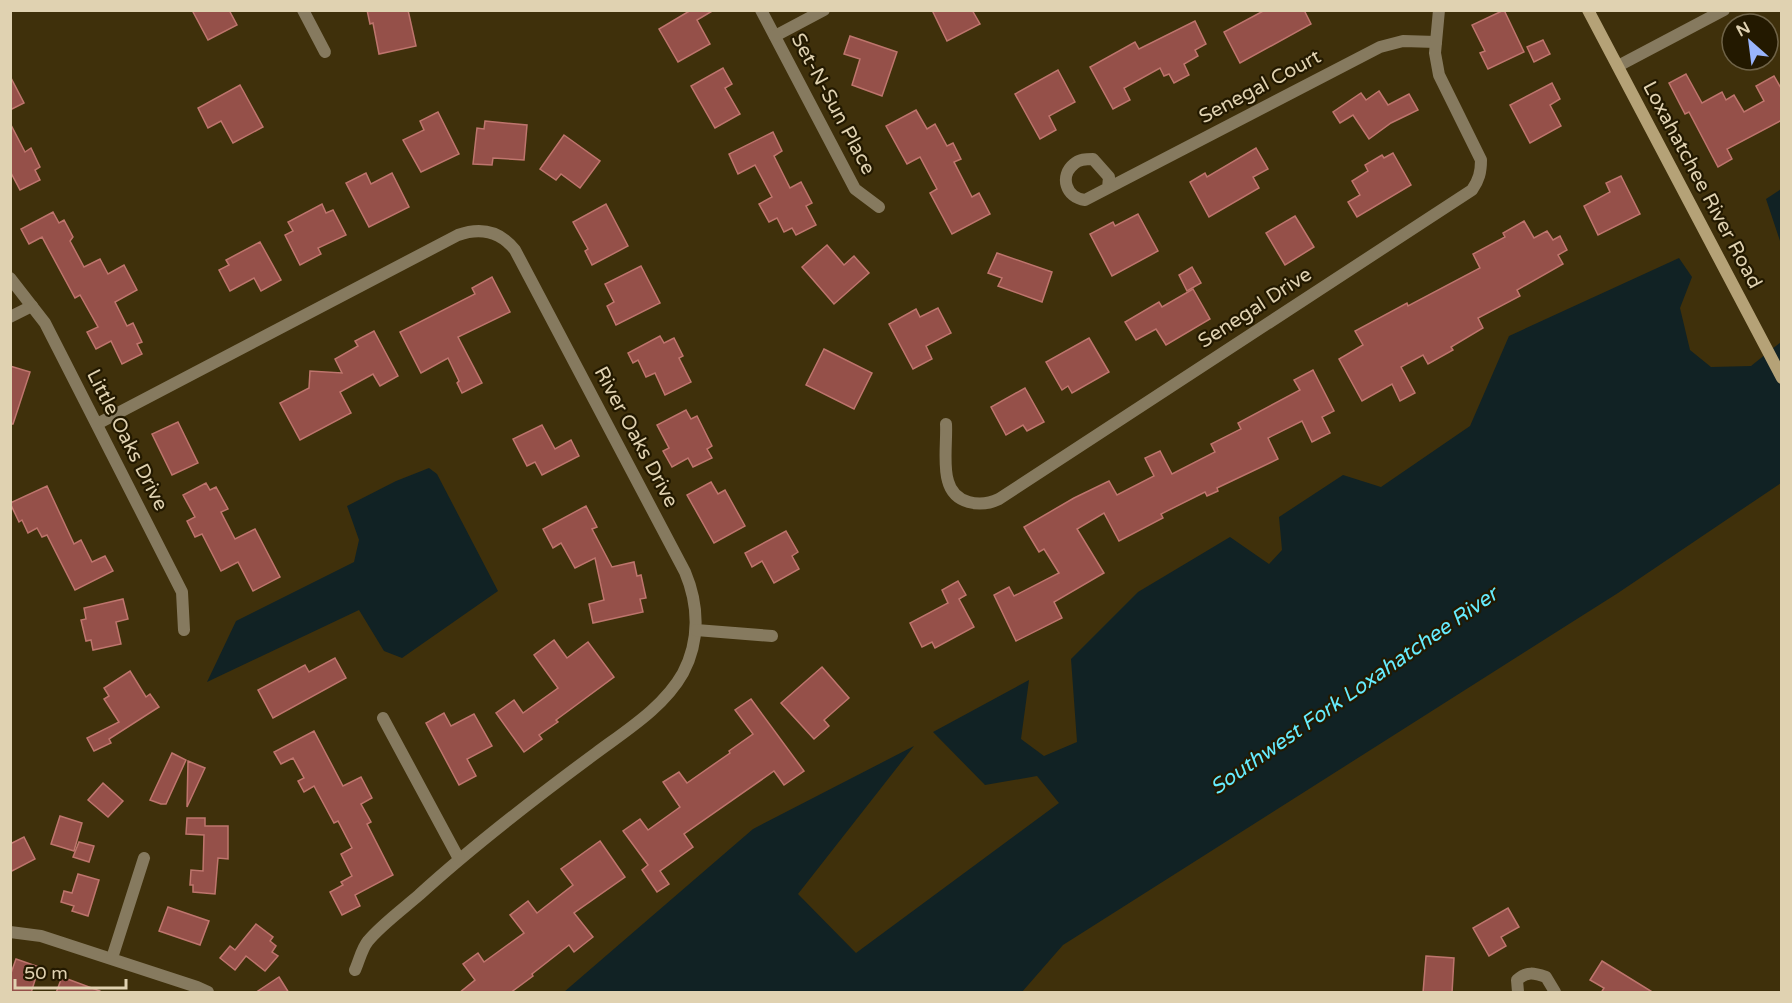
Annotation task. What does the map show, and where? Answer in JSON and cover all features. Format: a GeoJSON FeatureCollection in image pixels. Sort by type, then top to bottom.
{"type":"FeatureCollection","features":[{"type":"Feature","properties":{"kind":"street"},"geometry":{"type":"LineString","coordinates":[[303,10],[325,52]]}},
{"type":"Feature","properties":{"kind":"street","name":"Set-N-Sun Place"},"geometry":{"type":"LineString","coordinates":[[761,10],[855,189],[879,207]]}},
{"type":"Feature","properties":{"kind":"street"},"geometry":{"type":"LineString","coordinates":[[775,36],[824,10]]}},
{"type":"Feature","properties":{"kind":"street","name":"Senegal Drive"},"geometry":{"type":"LineString","coordinates":[[946,424],[947,480],[952,490],[967,503],[989,504],[999,500],[1472,190],[1478,181],[1481,159],[1439,75],[1435,53],[1439,10]]}},
{"type":"Feature","properties":{"kind":"street","name":"Loxahatchee River Road"},"geometry":{"type":"LineString","coordinates":[[1588,10],[1782,378]]}},
{"type":"Feature","properties":{"kind":"street"},"geometry":{"type":"LineString","coordinates":[[1618,66],[1724,10]]}},
{"type":"Feature","properties":{"kind":"street","name":"Senegal Court"},"geometry":{"type":"LineString","coordinates":[[1108,188],[1380,47],[1403,41],[1436,42]]}},
{"type":"Feature","properties":{"kind":"street","name":"River Oaks Drive"},"geometry":{"type":"LineString","coordinates":[[97,424],[458,235],[479,230],[490,232],[508,242],[515,250],[679,562],[693,594],[696,630],[692,650],[683,672],[661,701],[636,723],[505,821],[459,859],[367,942],[355,970]]}},
{"type":"Feature","properties":{"kind":"street","name":"Little Oaks Drive"},"geometry":{"type":"LineString","coordinates":[[10,278],[45,322],[182,592],[184,630]]}},
{"type":"Feature","properties":{"kind":"street"},"geometry":{"type":"LineString","coordinates":[[10,317],[32,306]]}},
{"type":"Feature","properties":{"kind":"street"},"geometry":{"type":"LineString","coordinates":[[696,630],[772,636]]}},
{"type":"Feature","properties":{"kind":"street"},"geometry":{"type":"LineString","coordinates":[[383,718],[459,859]]}},
{"type":"Feature","properties":{"kind":"street"},"geometry":{"type":"LineString","coordinates":[[112,958],[144,858]]}},
{"type":"Feature","properties":{"kind":"street"},"geometry":{"type":"LineString","coordinates":[[10,932],[41,936],[197,987],[208,993]]}},
{"type":"Feature","properties":{"kind":"street"},"geometry":{"type":"LineString","coordinates":[[1518,993],[1517,980],[1524,974],[1532,972],[1546,977],[1555,993]]}},
{"type":"Feature","properties":{"kind":"water"},"geometry":{"type":"Polygon","coordinates":[[[1781,189],[1781,244],[1766,199],[1781,189]]]}},
{"type":"Feature","properties":{"kind":"water","name":"Southwest Fork Loxahatchee River"},"geometry":{"type":"Polygon","coordinates":[[[1679,258],[1692,277],[1680,308],[1690,350],[1711,367],[1751,366],[1781,342],[1781,483],[1618,593],[1063,945],[1022,992],[564,992],[753,829],[914,746],[798,894],[856,953],[1059,803],[1037,776],[985,785],[933,732],[1029,680],[1021,739],[1044,756],[1077,742],[1071,659],[1138,592],[1230,537],[1269,564],[1282,550],[1279,517],[1343,475],[1381,487],[1470,426],[1509,336],[1679,258]]]}},
{"type":"Feature","properties":{"kind":"water"},"geometry":{"type":"Polygon","coordinates":[[[429,468],[437,474],[498,591],[402,658],[384,651],[359,610],[207,682],[236,621],[354,562],[359,540],[347,506],[396,481],[429,468]]]}},
{"type":"Feature","properties":{"kind":"building"},"geometry":{"type":"Polygon","coordinates":[[[192,10],[229,10],[237,25],[208,40],[192,10]]]}},
{"type":"Feature","properties":{"kind":"building"},"geometry":{"type":"Polygon","coordinates":[[[367,10],[408,10],[416,46],[379,54],[373,23],[370,24],[367,10]]]}},
{"type":"Feature","properties":{"kind":"building"},"geometry":{"type":"Polygon","coordinates":[[[691,10],[714,10],[697,20],[710,44],[678,62],[659,29],[691,10]]]}},
{"type":"Feature","properties":{"kind":"building"},"geometry":{"type":"Polygon","coordinates":[[[932,10],[972,10],[980,24],[947,41],[932,10]]]}},
{"type":"Feature","properties":{"kind":"building"},"geometry":{"type":"Polygon","coordinates":[[[1265,10],[1304,10],[1311,24],[1240,63],[1224,32],[1265,10]]]}},
{"type":"Feature","properties":{"kind":"building"},"geometry":{"type":"Polygon","coordinates":[[[1504,10],[1524,52],[1488,69],[1480,53],[1485,51],[1472,25],[1504,10]]]}},
{"type":"Feature","properties":{"kind":"building"},"geometry":{"type":"Polygon","coordinates":[[[1195,21],[1206,44],[1195,50],[1198,56],[1184,64],[1189,75],[1174,83],[1169,74],[1164,76],[1160,68],[1124,88],[1130,100],[1113,109],[1090,67],[1135,42],[1139,49],[1195,21]]]}},
{"type":"Feature","properties":{"kind":"building"},"geometry":{"type":"Polygon","coordinates":[[[850,36],[897,52],[882,96],[852,85],[860,59],[844,54],[850,36]]]}},
{"type":"Feature","properties":{"kind":"building"},"geometry":{"type":"Polygon","coordinates":[[[1543,40],[1550,54],[1534,62],[1527,47],[1543,40]]]}},
{"type":"Feature","properties":{"kind":"building"},"geometry":{"type":"Polygon","coordinates":[[[723,68],[732,84],[725,88],[740,114],[715,128],[691,86],[723,68]]]}},
{"type":"Feature","properties":{"kind":"building"},"geometry":{"type":"Polygon","coordinates":[[[1058,70],[1075,102],[1049,116],[1056,130],[1040,139],[1015,94],[1058,70]]]}},
{"type":"Feature","properties":{"kind":"building"},"geometry":{"type":"Polygon","coordinates":[[[1686,74],[1702,103],[1722,92],[1726,100],[1734,95],[1744,112],[1764,101],[1756,86],[1774,76],[1782,90],[1782,120],[1727,149],[1732,159],[1718,167],[1689,112],[1685,114],[1669,83],[1686,74]]]}},
{"type":"Feature","properties":{"kind":"building"},"geometry":{"type":"Polygon","coordinates":[[[10,76],[24,103],[10,110],[10,76]]]}},
{"type":"Feature","properties":{"kind":"building"},"geometry":{"type":"Polygon","coordinates":[[[1552,83],[1560,99],[1550,105],[1561,126],[1530,143],[1510,105],[1552,83]]]}},
{"type":"Feature","properties":{"kind":"building"},"geometry":{"type":"Polygon","coordinates":[[[240,85],[263,127],[233,143],[221,121],[208,128],[198,108],[240,85]]]}},
{"type":"Feature","properties":{"kind":"building"},"geometry":{"type":"Polygon","coordinates":[[[1379,91],[1388,105],[1409,94],[1418,110],[1391,123],[1369,139],[1353,115],[1340,123],[1333,112],[1361,93],[1366,100],[1379,91]]]}},
{"type":"Feature","properties":{"kind":"building"},"geometry":{"type":"Polygon","coordinates":[[[916,110],[927,129],[935,124],[947,146],[953,143],[961,159],[954,162],[972,197],[979,193],[990,214],[952,234],[930,193],[937,189],[920,157],[907,164],[886,126],[916,110]]]}},
{"type":"Feature","properties":{"kind":"building"},"geometry":{"type":"Polygon","coordinates":[[[438,112],[459,154],[421,172],[403,140],[424,130],[420,121],[438,112]]]}},
{"type":"Feature","properties":{"kind":"building"},"geometry":{"type":"Polygon","coordinates":[[[485,121],[527,125],[524,160],[493,158],[492,165],[473,164],[477,128],[484,129],[485,121]]]}},
{"type":"Feature","properties":{"kind":"building"},"geometry":{"type":"Polygon","coordinates":[[[10,123],[25,152],[31,148],[40,167],[35,170],[40,180],[20,190],[10,171],[10,123]]]}},
{"type":"Feature","properties":{"kind":"building"},"geometry":{"type":"Polygon","coordinates":[[[773,132],[782,151],[774,156],[790,188],[801,182],[812,203],[806,206],[816,225],[796,235],[792,228],[784,232],[777,218],[769,222],[759,204],[772,197],[755,165],[738,174],[729,154],[773,132]]]}},
{"type":"Feature","properties":{"kind":"building"},"geometry":{"type":"Polygon","coordinates":[[[564,135],[600,161],[580,188],[561,174],[556,180],[540,169],[564,135]]]}},
{"type":"Feature","properties":{"kind":"building"},"geometry":{"type":"Polygon","coordinates":[[[1256,148],[1268,169],[1253,177],[1259,188],[1209,217],[1190,182],[1205,173],[1207,177],[1256,148]]]}},
{"type":"Feature","properties":{"kind":"building"},"geometry":{"type":"Polygon","coordinates":[[[1393,153],[1411,185],[1357,217],[1348,202],[1360,195],[1352,181],[1368,171],[1365,165],[1382,155],[1384,158],[1393,153]]]}},
{"type":"Feature","properties":{"kind":"building"},"geometry":{"type":"Polygon","coordinates":[[[366,173],[371,184],[392,173],[409,207],[369,227],[346,183],[366,173]]]}},
{"type":"Feature","properties":{"kind":"building"},"geometry":{"type":"Polygon","coordinates":[[[1621,176],[1640,214],[1598,235],[1584,206],[1610,192],[1606,183],[1621,176]]]}},
{"type":"Feature","properties":{"kind":"building"},"geometry":{"type":"Polygon","coordinates":[[[322,204],[326,213],[333,210],[346,235],[318,248],[321,254],[300,265],[285,235],[293,231],[288,222],[322,204]]]}},
{"type":"Feature","properties":{"kind":"building"},"geometry":{"type":"Polygon","coordinates":[[[606,204],[628,246],[592,265],[585,251],[588,249],[573,222],[606,204]]]}},
{"type":"Feature","properties":{"kind":"building"},"geometry":{"type":"Polygon","coordinates":[[[53,212],[59,223],[64,220],[73,237],[70,241],[84,267],[100,259],[108,274],[124,265],[137,290],[115,302],[127,326],[133,323],[142,342],[137,344],[142,354],[122,364],[111,341],[96,349],[87,332],[98,327],[80,295],[75,298],[42,237],[29,244],[21,229],[53,212]]]}},
{"type":"Feature","properties":{"kind":"building"},"geometry":{"type":"Polygon","coordinates":[[[1138,214],[1158,251],[1112,276],[1090,234],[1113,222],[1115,226],[1138,214]]]}},
{"type":"Feature","properties":{"kind":"building"},"geometry":{"type":"Polygon","coordinates":[[[1295,216],[1314,247],[1285,265],[1266,233],[1295,216]]]}},
{"type":"Feature","properties":{"kind":"building"},"geometry":{"type":"Polygon","coordinates":[[[1524,221],[1534,238],[1547,231],[1553,240],[1560,236],[1567,250],[1558,255],[1563,264],[1517,290],[1520,296],[1478,318],[1483,328],[1451,347],[1453,350],[1428,364],[1423,355],[1401,367],[1415,393],[1400,401],[1392,384],[1362,401],[1339,359],[1363,345],[1355,331],[1480,268],[1473,254],[1505,237],[1503,233],[1524,221]]]}},
{"type":"Feature","properties":{"kind":"building"},"geometry":{"type":"Polygon","coordinates":[[[260,242],[281,280],[261,291],[254,278],[230,291],[219,270],[229,265],[226,260],[260,242]]]}},
{"type":"Feature","properties":{"kind":"building"},"geometry":{"type":"Polygon","coordinates":[[[827,245],[844,265],[854,256],[869,273],[834,304],[802,267],[827,245]]]}},
{"type":"Feature","properties":{"kind":"building"},"geometry":{"type":"Polygon","coordinates":[[[997,253],[1052,272],[1042,302],[998,286],[1002,278],[988,273],[997,253]]]}},
{"type":"Feature","properties":{"kind":"building"},"geometry":{"type":"Polygon","coordinates":[[[641,266],[660,303],[616,325],[607,306],[614,302],[605,284],[641,266]]]}},
{"type":"Feature","properties":{"kind":"building"},"geometry":{"type":"Polygon","coordinates":[[[1192,267],[1201,283],[1187,291],[1179,275],[1192,267]]]}},
{"type":"Feature","properties":{"kind":"building"},"geometry":{"type":"Polygon","coordinates":[[[492,277],[510,312],[458,337],[482,383],[462,393],[448,358],[421,373],[400,332],[475,294],[472,288],[492,277]]]}},
{"type":"Feature","properties":{"kind":"building"},"geometry":{"type":"Polygon","coordinates":[[[1193,289],[1210,319],[1166,345],[1156,329],[1136,340],[1125,322],[1159,302],[1162,307],[1193,289]]]}},
{"type":"Feature","properties":{"kind":"building"},"geometry":{"type":"Polygon","coordinates":[[[938,308],[951,333],[926,346],[932,359],[913,369],[889,324],[916,309],[920,317],[938,308]]]}},
{"type":"Feature","properties":{"kind":"building"},"geometry":{"type":"Polygon","coordinates":[[[374,331],[398,376],[380,386],[373,374],[340,392],[351,413],[300,440],[280,403],[309,388],[310,371],[342,373],[335,359],[358,346],[355,341],[374,331]]]}},
{"type":"Feature","properties":{"kind":"building"},"geometry":{"type":"Polygon","coordinates":[[[660,336],[664,343],[674,338],[683,356],[679,358],[691,382],[665,395],[655,373],[646,377],[638,360],[633,363],[628,353],[660,336]]]}},
{"type":"Feature","properties":{"kind":"building"},"geometry":{"type":"Polygon","coordinates":[[[1089,338],[1109,372],[1072,393],[1068,386],[1062,390],[1046,362],[1089,338]]]}},
{"type":"Feature","properties":{"kind":"building"},"geometry":{"type":"Polygon","coordinates":[[[824,349],[872,373],[854,409],[806,385],[824,349]]]}},
{"type":"Feature","properties":{"kind":"building"},"geometry":{"type":"Polygon","coordinates":[[[10,366],[30,372],[13,424],[10,424],[10,366]]]}},
{"type":"Feature","properties":{"kind":"building"},"geometry":{"type":"Polygon","coordinates":[[[1313,370],[1334,411],[1322,417],[1330,433],[1312,442],[1302,421],[1268,438],[1278,459],[1217,488],[1218,491],[1207,496],[1205,492],[1161,514],[1163,518],[1119,541],[1104,513],[1077,529],[1104,573],[1054,602],[1062,618],[1016,641],[994,595],[1009,587],[1014,596],[1059,573],[1044,549],[1039,552],[1024,527],[1109,481],[1117,495],[1154,476],[1145,458],[1160,451],[1172,474],[1215,452],[1211,444],[1241,429],[1238,423],[1300,390],[1294,380],[1313,370]]]}},
{"type":"Feature","properties":{"kind":"building"},"geometry":{"type":"Polygon","coordinates":[[[1025,388],[1044,422],[1027,431],[1023,425],[1006,435],[991,407],[1025,388]]]}},
{"type":"Feature","properties":{"kind":"building"},"geometry":{"type":"Polygon","coordinates":[[[686,410],[691,419],[697,416],[712,446],[707,449],[712,458],[693,467],[688,458],[672,467],[663,451],[669,448],[657,425],[686,410]]]}},
{"type":"Feature","properties":{"kind":"building"},"geometry":{"type":"Polygon","coordinates":[[[178,422],[198,463],[172,475],[152,434],[178,422]]]}},
{"type":"Feature","properties":{"kind":"building"},"geometry":{"type":"Polygon","coordinates":[[[542,425],[555,449],[571,440],[579,456],[542,475],[535,462],[527,466],[513,439],[542,425]]]}},
{"type":"Feature","properties":{"kind":"building"},"geometry":{"type":"Polygon","coordinates":[[[711,482],[718,494],[725,490],[745,526],[714,543],[687,495],[711,482]]]}},
{"type":"Feature","properties":{"kind":"building"},"geometry":{"type":"Polygon","coordinates":[[[206,483],[210,490],[216,487],[228,509],[221,512],[235,539],[255,529],[280,577],[253,591],[238,562],[221,571],[202,534],[195,537],[187,521],[195,517],[183,495],[206,483]]]}},
{"type":"Feature","properties":{"kind":"building"},"geometry":{"type":"Polygon","coordinates":[[[47,486],[74,544],[81,540],[92,562],[105,556],[113,571],[75,590],[47,535],[42,537],[37,528],[28,533],[22,520],[19,522],[10,503],[47,486]]]}},
{"type":"Feature","properties":{"kind":"building"},"geometry":{"type":"Polygon","coordinates":[[[586,506],[597,527],[592,529],[612,567],[634,562],[637,576],[641,575],[646,598],[640,599],[643,612],[593,623],[589,604],[604,600],[595,558],[575,568],[561,543],[553,548],[543,529],[586,506]]]}},
{"type":"Feature","properties":{"kind":"building"},"geometry":{"type":"Polygon","coordinates":[[[786,531],[798,552],[792,556],[799,569],[774,583],[762,561],[752,567],[745,553],[786,531]]]}},
{"type":"Feature","properties":{"kind":"building"},"geometry":{"type":"Polygon","coordinates":[[[958,581],[966,595],[959,599],[974,627],[935,648],[932,642],[922,647],[910,623],[948,603],[942,590],[958,581]]]}},
{"type":"Feature","properties":{"kind":"building"},"geometry":{"type":"Polygon","coordinates":[[[123,599],[128,619],[116,622],[121,644],[93,650],[91,640],[86,641],[81,620],[86,619],[84,608],[123,599]]]}},
{"type":"Feature","properties":{"kind":"building"},"geometry":{"type":"Polygon","coordinates":[[[554,640],[567,658],[588,642],[614,677],[556,720],[558,722],[539,735],[542,739],[524,752],[496,713],[514,700],[523,713],[558,688],[534,655],[554,640]]]}},
{"type":"Feature","properties":{"kind":"building"},"geometry":{"type":"Polygon","coordinates":[[[335,658],[346,678],[273,718],[258,690],[305,665],[309,672],[335,658]]]}},
{"type":"Feature","properties":{"kind":"building"},"geometry":{"type":"Polygon","coordinates":[[[822,667],[849,698],[824,720],[829,726],[814,739],[781,703],[822,667]]]}},
{"type":"Feature","properties":{"kind":"building"},"geometry":{"type":"Polygon","coordinates":[[[130,671],[146,697],[150,694],[159,707],[109,739],[111,743],[94,751],[87,738],[119,722],[104,699],[109,696],[104,688],[130,671]]]}},
{"type":"Feature","properties":{"kind":"building"},"geometry":{"type":"Polygon","coordinates":[[[751,699],[804,771],[784,785],[774,771],[684,834],[693,847],[660,871],[669,884],[657,892],[642,870],[648,865],[623,831],[640,819],[648,830],[680,807],[663,782],[679,772],[687,783],[753,734],[735,710],[751,699]]]}},
{"type":"Feature","properties":{"kind":"building"},"geometry":{"type":"Polygon","coordinates":[[[444,713],[451,726],[474,714],[492,746],[467,759],[476,776],[459,785],[426,723],[444,713]]]}},
{"type":"Feature","properties":{"kind":"building"},"geometry":{"type":"Polygon","coordinates":[[[314,731],[343,786],[361,777],[372,798],[361,804],[371,822],[367,824],[393,875],[355,895],[360,906],[342,915],[330,892],[343,885],[341,882],[352,876],[341,854],[352,848],[338,821],[334,823],[314,786],[304,792],[298,781],[304,778],[293,758],[281,764],[274,752],[314,731]]]}},
{"type":"Feature","properties":{"kind":"building"},"geometry":{"type":"Polygon","coordinates":[[[172,753],[186,760],[166,804],[161,804],[150,800],[172,753]]]}},
{"type":"Feature","properties":{"kind":"building"},"geometry":{"type":"Polygon","coordinates":[[[188,761],[205,768],[187,807],[188,761]]]}},
{"type":"Feature","properties":{"kind":"building"},"geometry":{"type":"Polygon","coordinates":[[[103,783],[123,801],[108,817],[88,800],[103,783]]]}},
{"type":"Feature","properties":{"kind":"building"},"geometry":{"type":"Polygon","coordinates":[[[60,816],[82,823],[74,851],[51,844],[60,816]]]}},
{"type":"Feature","properties":{"kind":"building"},"geometry":{"type":"Polygon","coordinates":[[[187,818],[205,818],[205,826],[228,826],[228,859],[218,858],[215,894],[193,892],[193,885],[190,885],[191,870],[203,871],[204,835],[186,834],[187,818]]]}},
{"type":"Feature","properties":{"kind":"building"},"geometry":{"type":"Polygon","coordinates":[[[24,837],[35,859],[10,872],[10,844],[24,837]]]}},
{"type":"Feature","properties":{"kind":"building"},"geometry":{"type":"Polygon","coordinates":[[[600,841],[625,877],[574,913],[593,937],[574,952],[569,945],[510,993],[459,993],[475,980],[463,964],[478,953],[484,962],[524,933],[510,915],[528,901],[537,913],[573,885],[561,869],[600,841]]]}},
{"type":"Feature","properties":{"kind":"building"},"geometry":{"type":"Polygon","coordinates":[[[79,842],[94,846],[89,862],[73,857],[79,842]]]}},
{"type":"Feature","properties":{"kind":"building"},"geometry":{"type":"Polygon","coordinates":[[[78,874],[99,880],[88,916],[72,911],[74,906],[61,902],[64,891],[72,893],[78,874]]]}},
{"type":"Feature","properties":{"kind":"building"},"geometry":{"type":"Polygon","coordinates":[[[168,907],[209,921],[200,945],[159,931],[168,907]]]}},
{"type":"Feature","properties":{"kind":"building"},"geometry":{"type":"Polygon","coordinates":[[[1508,908],[1519,927],[1501,937],[1506,946],[1489,956],[1473,928],[1508,908]]]}},
{"type":"Feature","properties":{"kind":"building"},"geometry":{"type":"Polygon","coordinates":[[[256,924],[273,937],[270,941],[276,946],[272,952],[278,956],[265,971],[246,956],[235,970],[220,958],[230,946],[235,950],[256,924]]]}},
{"type":"Feature","properties":{"kind":"building"},"geometry":{"type":"Polygon","coordinates":[[[1426,956],[1454,958],[1452,993],[1423,993],[1426,956]]]}},
{"type":"Feature","properties":{"kind":"building"},"geometry":{"type":"Polygon","coordinates":[[[16,959],[39,967],[31,993],[10,993],[10,976],[16,959]]]}},
{"type":"Feature","properties":{"kind":"building"},"geometry":{"type":"Polygon","coordinates":[[[1602,961],[1654,993],[1601,993],[1604,988],[1590,980],[1602,961]]]}},
{"type":"Feature","properties":{"kind":"building"},"geometry":{"type":"Polygon","coordinates":[[[62,977],[100,991],[100,993],[56,993],[62,977]]]}},
{"type":"Feature","properties":{"kind":"building"},"geometry":{"type":"Polygon","coordinates":[[[279,977],[289,993],[255,993],[279,977]]]}}]}
